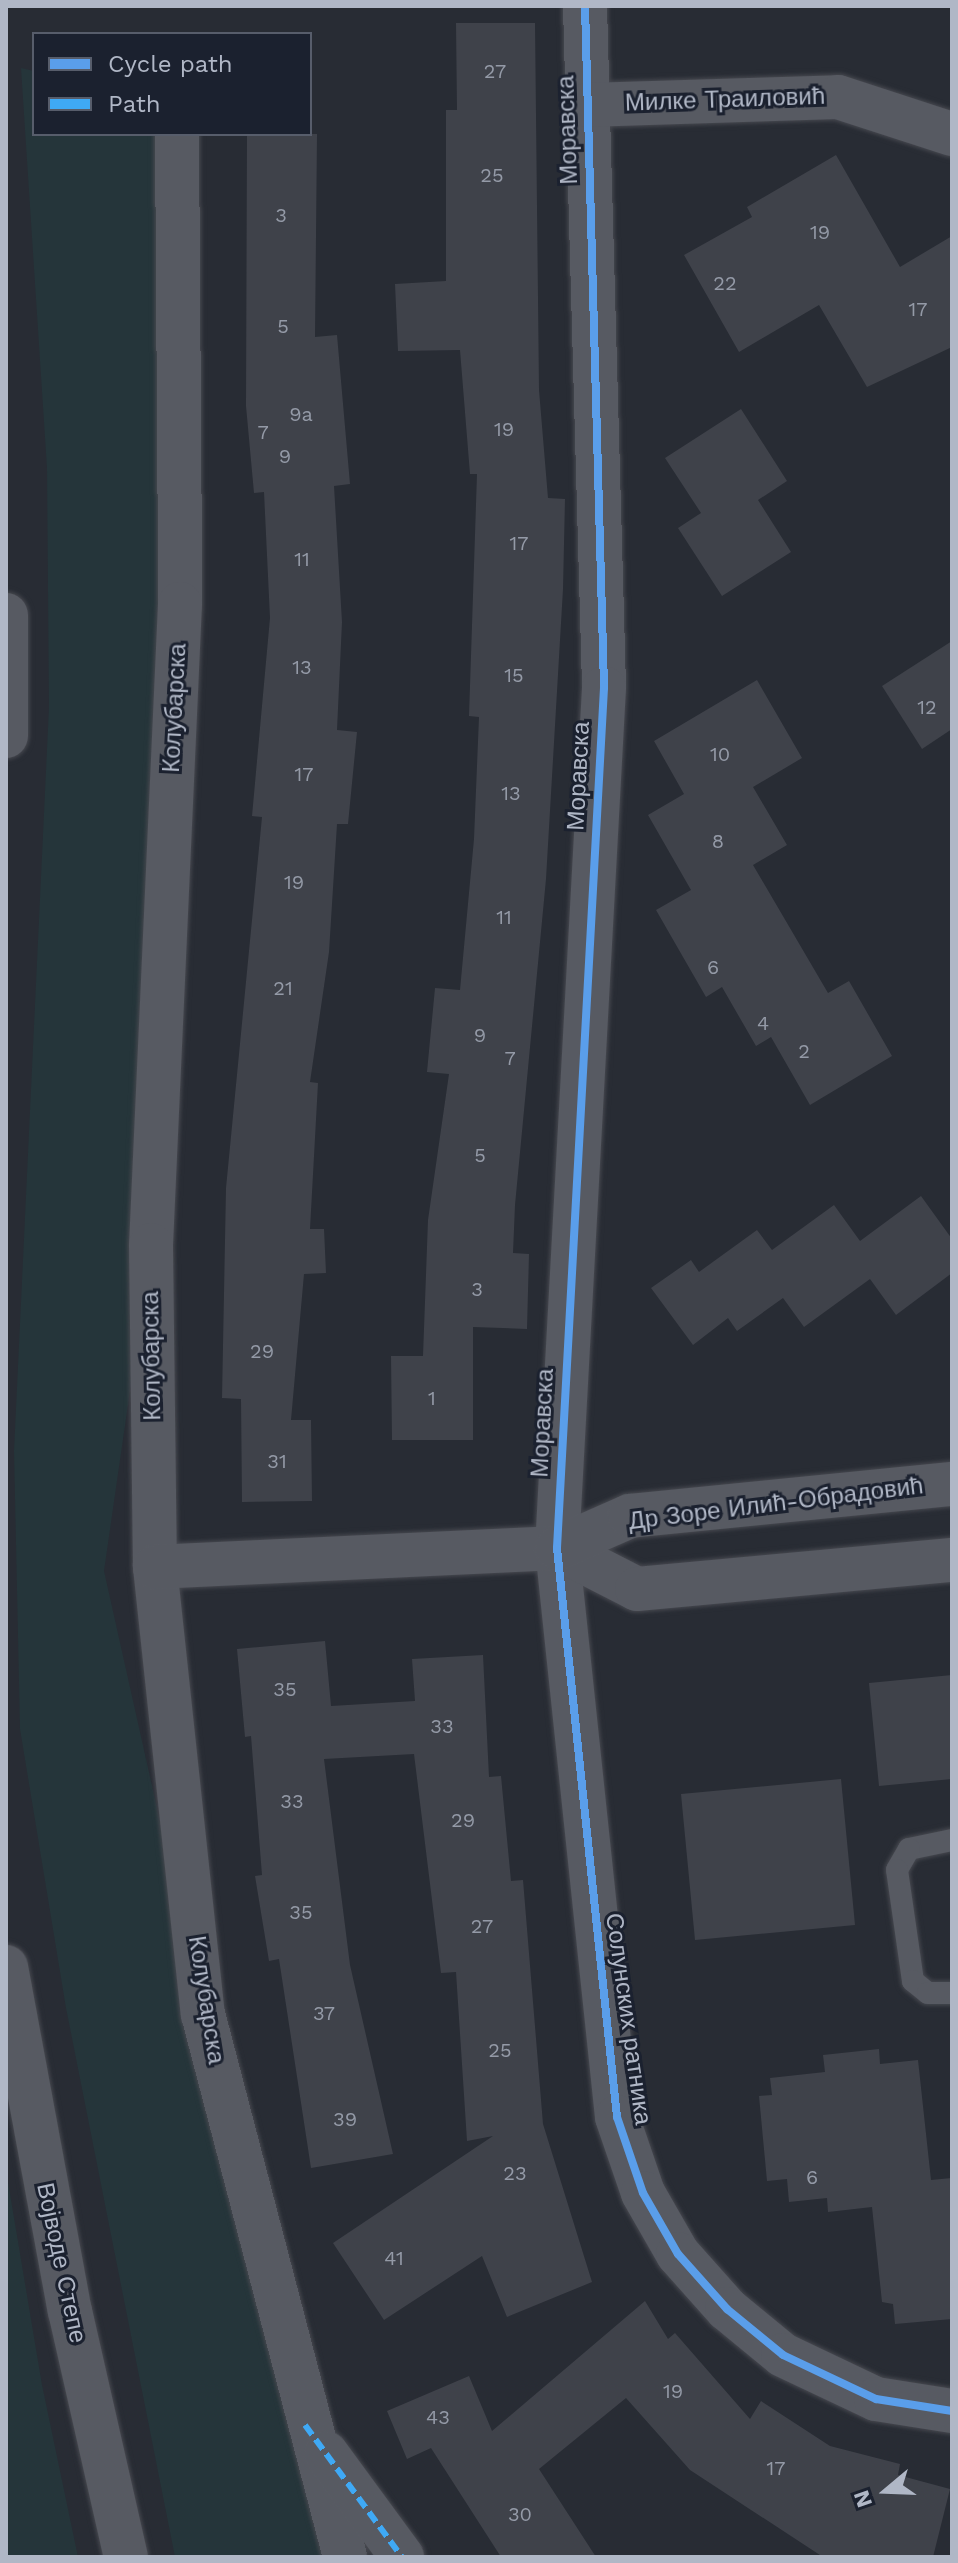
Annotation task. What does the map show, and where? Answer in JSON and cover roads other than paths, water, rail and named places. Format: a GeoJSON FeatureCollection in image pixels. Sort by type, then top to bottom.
{"type":"FeatureCollection","features":[{"type":"Feature","properties":{"kind":"street","name":"Моравска"},"geometry":{"type":"LineString","coordinates":[[557,1548],[604,688],[585,6]]}},
{"type":"Feature","properties":{"kind":"street","name":"Милке Траиловић"},"geometry":{"type":"LineString","coordinates":[[587,105],[838,97],[952,134]]}},
{"type":"Feature","properties":{"kind":"street","name":"Колубарска"},"geometry":{"type":"LineString","coordinates":[[177,136],[180,604],[151,1245],[155,1567],[203,2014],[305,2425],[345,2557]]}},
{"type":"Feature","properties":{"kind":"street"},"geometry":{"type":"LineString","coordinates":[[6,615],[6,736]]}},
{"type":"Feature","properties":{"kind":"street","name":"Др Зоре Илић-Обрадовић"},"geometry":{"type":"LineString","coordinates":[[155,1567],[557,1548],[630,1516],[952,1484]]}},
{"type":"Feature","properties":{"kind":"street","name":"Др Зоре Илић-Обрадовић"},"geometry":{"type":"LineString","coordinates":[[557,1548],[637,1589],[952,1560]]}},
{"type":"Feature","properties":{"kind":"street","name":"Солунских ратника"},"geometry":{"type":"LineString","coordinates":[[557,1548],[617,2117],[643,2193],[678,2254],[727,2309],[783,2355],[876,2399],[952,2411]]}},
{"type":"Feature","properties":{"kind":"street","name":"Војводе Степе"},"geometry":{"type":"LineString","coordinates":[[6,1967],[70,2311],[126,2557]]}},
{"type":"Feature","properties":{"kind":"street"},"geometry":{"type":"LineString","coordinates":[[305,2425],[402,2557]]}},
{"type":"Feature","properties":{"kind":"lane"},"geometry":{"type":"LineString","coordinates":[[952,1840],[909,1849],[897,1870],[913,1981],[928,1993],[952,1993]]}}]}
